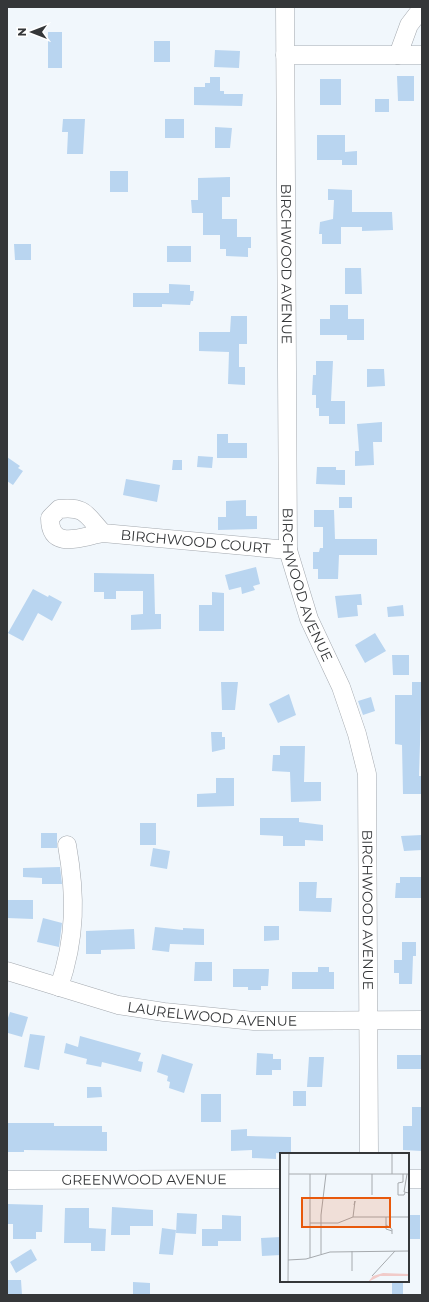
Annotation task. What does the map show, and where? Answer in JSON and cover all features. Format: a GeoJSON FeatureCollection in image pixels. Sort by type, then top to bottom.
{"type":"FeatureCollection","features":[{"type":"Feature","properties":{"kind":"street","name":"BIRCHWOOD AVENUE"},"geometry":{"type":"LineString","coordinates":[[284,7],[288,550],[309,619],[346,700],[357,734],[367,774],[369,1153]]}},
{"type":"Feature","properties":{"kind":"street"},"geometry":{"type":"LineString","coordinates":[[398,55],[405,32],[422,8]]}},
{"type":"Feature","properties":{"kind":"street"},"geometry":{"type":"LineString","coordinates":[[285,55],[422,55]]}},
{"type":"Feature","properties":{"kind":"street","name":"BIRCHWOOD COURT"},"geometry":{"type":"LineString","coordinates":[[103,533],[288,550]]}},
{"type":"Feature","properties":{"kind":"street"},"geometry":{"type":"LineString","coordinates":[[59,987],[67,964],[73,927],[72,871],[67,845]]}},
{"type":"Feature","properties":{"kind":"street","name":"LAURELWOOD AVENUE"},"geometry":{"type":"LineString","coordinates":[[7,971],[118,1005],[164,1012],[254,1021],[422,1020]]}},
{"type":"Feature","properties":{"kind":"street","name":"GREENWOOD AVENUE"},"geometry":{"type":"LineString","coordinates":[[7,1180],[280,1179]]}},
{"type":"Feature","properties":{"kind":"street"},"geometry":{"type":"LineString","coordinates":[[409,1179],[422,1179]]}},
{"type":"Feature","properties":{"kind":"building"},"geometry":{"type":"Polygon","coordinates":[[[48,32],[62,32],[62,68],[48,68],[48,32]]]}},
{"type":"Feature","properties":{"kind":"building"},"geometry":{"type":"Polygon","coordinates":[[[154,41],[170,41],[170,62],[154,62],[154,41]]]}},
{"type":"Feature","properties":{"kind":"building"},"geometry":{"type":"Polygon","coordinates":[[[215,50],[240,51],[239,68],[214,67],[215,50]]]}},
{"type":"Feature","properties":{"kind":"building"},"geometry":{"type":"Polygon","coordinates":[[[397,76],[414,76],[414,101],[398,101],[397,76]]]}},
{"type":"Feature","properties":{"kind":"building"},"geometry":{"type":"Polygon","coordinates":[[[210,77],[220,77],[220,91],[224,91],[224,94],[243,94],[242,106],[194,105],[194,87],[205,87],[205,83],[210,83],[210,77]]]}},
{"type":"Feature","properties":{"kind":"building"},"geometry":{"type":"Polygon","coordinates":[[[320,79],[341,79],[341,105],[320,105],[320,79]]]}},
{"type":"Feature","properties":{"kind":"building"},"geometry":{"type":"Polygon","coordinates":[[[375,99],[389,99],[389,112],[375,112],[375,99]]]}},
{"type":"Feature","properties":{"kind":"building"},"geometry":{"type":"Polygon","coordinates":[[[63,119],[85,119],[83,154],[67,154],[68,132],[62,132],[63,119]]]}},
{"type":"Feature","properties":{"kind":"building"},"geometry":{"type":"Polygon","coordinates":[[[165,119],[184,119],[184,138],[165,138],[165,119]]]}},
{"type":"Feature","properties":{"kind":"building"},"geometry":{"type":"Polygon","coordinates":[[[215,127],[232,128],[230,148],[215,148],[215,127]]]}},
{"type":"Feature","properties":{"kind":"building"},"geometry":{"type":"Polygon","coordinates":[[[317,135],[345,135],[345,152],[357,151],[357,165],[342,165],[342,160],[317,160],[317,135]]]}},
{"type":"Feature","properties":{"kind":"building"},"geometry":{"type":"Polygon","coordinates":[[[110,171],[128,171],[128,192],[110,192],[110,171]]]}},
{"type":"Feature","properties":{"kind":"building"},"geometry":{"type":"Polygon","coordinates":[[[230,177],[230,197],[222,197],[222,219],[237,219],[237,237],[251,237],[251,248],[248,248],[248,257],[226,256],[226,249],[220,249],[220,235],[203,235],[203,213],[192,213],[191,200],[198,200],[198,178],[230,177]]]}},
{"type":"Feature","properties":{"kind":"building"},"geometry":{"type":"Polygon","coordinates":[[[328,189],[352,190],[352,212],[392,212],[393,230],[362,231],[362,227],[341,227],[341,244],[322,244],[322,234],[319,234],[320,222],[333,219],[334,200],[328,200],[328,189]]]}},
{"type":"Feature","properties":{"kind":"building"},"geometry":{"type":"Polygon","coordinates":[[[14,244],[31,244],[31,260],[15,260],[14,244]]]}},
{"type":"Feature","properties":{"kind":"building"},"geometry":{"type":"Polygon","coordinates":[[[167,246],[191,246],[191,262],[167,262],[167,246]]]}},
{"type":"Feature","properties":{"kind":"building"},"geometry":{"type":"Polygon","coordinates":[[[345,268],[361,268],[362,294],[345,294],[345,268]]]}},
{"type":"Feature","properties":{"kind":"building"},"geometry":{"type":"Polygon","coordinates":[[[169,284],[190,285],[190,291],[194,291],[193,301],[191,301],[190,305],[162,304],[162,307],[133,307],[133,293],[169,293],[169,284]]]}},
{"type":"Feature","properties":{"kind":"building"},"geometry":{"type":"Polygon","coordinates":[[[330,305],[348,305],[348,319],[364,319],[364,340],[347,340],[347,335],[320,335],[320,319],[330,319],[330,305]]]}},
{"type":"Feature","properties":{"kind":"building"},"geometry":{"type":"Polygon","coordinates":[[[231,316],[247,316],[247,344],[239,344],[239,367],[245,367],[245,385],[228,384],[229,352],[199,351],[199,332],[230,332],[231,316]]]}},
{"type":"Feature","properties":{"kind":"building"},"geometry":{"type":"Polygon","coordinates":[[[316,361],[333,361],[331,401],[345,401],[345,424],[329,424],[329,416],[319,416],[319,408],[316,408],[316,395],[312,395],[313,375],[316,375],[316,361]]]}},
{"type":"Feature","properties":{"kind":"building"},"geometry":{"type":"Polygon","coordinates":[[[367,369],[384,369],[385,386],[367,387],[367,369]]]}},
{"type":"Feature","properties":{"kind":"building"},"geometry":{"type":"Polygon","coordinates":[[[382,422],[382,442],[373,442],[374,465],[355,466],[355,451],[359,451],[357,424],[382,422]]]}},
{"type":"Feature","properties":{"kind":"building"},"geometry":{"type":"Polygon","coordinates":[[[217,434],[228,434],[228,443],[247,443],[247,458],[217,458],[217,434]]]}},
{"type":"Feature","properties":{"kind":"building"},"geometry":{"type":"Polygon","coordinates":[[[198,456],[213,457],[212,468],[197,467],[198,456]]]}},
{"type":"Feature","properties":{"kind":"building"},"geometry":{"type":"Polygon","coordinates":[[[7,457],[20,466],[18,468],[23,471],[13,485],[7,481],[7,457]]]}},
{"type":"Feature","properties":{"kind":"building"},"geometry":{"type":"Polygon","coordinates":[[[173,460],[182,460],[182,470],[172,470],[173,460]]]}},
{"type":"Feature","properties":{"kind":"building"},"geometry":{"type":"Polygon","coordinates":[[[317,467],[336,467],[336,470],[345,470],[345,485],[316,484],[317,467]]]}},
{"type":"Feature","properties":{"kind":"building"},"geometry":{"type":"Polygon","coordinates":[[[126,479],[160,485],[157,502],[123,495],[126,479]]]}},
{"type":"Feature","properties":{"kind":"building"},"geometry":{"type":"Polygon","coordinates":[[[339,497],[352,497],[352,508],[339,508],[339,497]]]}},
{"type":"Feature","properties":{"kind":"building"},"geometry":{"type":"Polygon","coordinates":[[[246,500],[246,516],[257,516],[257,529],[218,530],[218,517],[226,517],[226,501],[246,500]]]}},
{"type":"Feature","properties":{"kind":"building"},"geometry":{"type":"Polygon","coordinates":[[[314,510],[334,510],[335,539],[377,539],[377,555],[339,555],[338,579],[318,579],[318,569],[313,569],[313,552],[319,552],[320,548],[323,548],[323,527],[314,527],[314,510]]]}},
{"type":"Feature","properties":{"kind":"building"},"geometry":{"type":"Polygon","coordinates":[[[256,567],[260,584],[253,586],[255,590],[242,594],[241,587],[229,590],[225,575],[256,567]]]}},
{"type":"Feature","properties":{"kind":"building"},"geometry":{"type":"Polygon","coordinates":[[[94,573],[154,574],[155,614],[161,614],[161,629],[131,630],[131,615],[143,614],[143,591],[116,591],[116,599],[104,599],[104,592],[94,592],[94,573]]]}},
{"type":"Feature","properties":{"kind":"building"},"geometry":{"type":"Polygon","coordinates":[[[33,589],[62,602],[52,621],[38,613],[23,641],[8,633],[33,589]]]}},
{"type":"Feature","properties":{"kind":"building"},"geometry":{"type":"Polygon","coordinates":[[[212,592],[224,593],[224,631],[199,631],[199,605],[212,605],[212,592]]]}},
{"type":"Feature","properties":{"kind":"building"},"geometry":{"type":"Polygon","coordinates":[[[361,594],[362,605],[357,605],[358,616],[338,618],[335,596],[361,594]]]}},
{"type":"Feature","properties":{"kind":"building"},"geometry":{"type":"Polygon","coordinates":[[[403,605],[404,616],[388,617],[387,607],[403,605]]]}},
{"type":"Feature","properties":{"kind":"building"},"geometry":{"type":"Polygon","coordinates":[[[375,633],[386,651],[365,663],[355,645],[375,633]]]}},
{"type":"Feature","properties":{"kind":"building"},"geometry":{"type":"Polygon","coordinates":[[[392,655],[409,655],[409,675],[393,675],[392,655]]]}},
{"type":"Feature","properties":{"kind":"building"},"geometry":{"type":"Polygon","coordinates":[[[221,682],[238,682],[235,710],[222,710],[221,682]]]}},
{"type":"Feature","properties":{"kind":"building"},"geometry":{"type":"Polygon","coordinates":[[[412,682],[422,682],[419,776],[422,776],[422,794],[403,794],[402,745],[395,744],[395,695],[412,695],[412,682]]]}},
{"type":"Feature","properties":{"kind":"building"},"geometry":{"type":"Polygon","coordinates":[[[289,694],[296,715],[278,723],[269,704],[289,694]]]}},
{"type":"Feature","properties":{"kind":"building"},"geometry":{"type":"Polygon","coordinates":[[[371,697],[375,711],[363,715],[358,701],[371,697]]]}},
{"type":"Feature","properties":{"kind":"building"},"geometry":{"type":"Polygon","coordinates":[[[211,732],[222,732],[222,737],[225,737],[225,749],[212,752],[211,732]]]}},
{"type":"Feature","properties":{"kind":"building"},"geometry":{"type":"Polygon","coordinates":[[[280,746],[305,746],[304,782],[321,782],[321,801],[291,802],[290,772],[272,771],[273,755],[280,755],[280,746]]]}},
{"type":"Feature","properties":{"kind":"building"},"geometry":{"type":"Polygon","coordinates":[[[216,778],[234,778],[234,806],[197,807],[197,794],[216,793],[216,778]]]}},
{"type":"Feature","properties":{"kind":"building"},"geometry":{"type":"Polygon","coordinates":[[[260,818],[299,818],[299,822],[323,825],[323,841],[305,840],[305,846],[283,846],[283,836],[260,835],[260,818]]]}},
{"type":"Feature","properties":{"kind":"building"},"geometry":{"type":"Polygon","coordinates":[[[140,823],[156,823],[156,845],[140,845],[140,823]]]}},
{"type":"Feature","properties":{"kind":"building"},"geometry":{"type":"Polygon","coordinates":[[[41,833],[57,833],[57,848],[41,848],[41,833]]]}},
{"type":"Feature","properties":{"kind":"building"},"geometry":{"type":"Polygon","coordinates":[[[422,835],[422,850],[404,851],[401,836],[422,835]]]}},
{"type":"Feature","properties":{"kind":"building"},"geometry":{"type":"Polygon","coordinates":[[[153,848],[170,851],[167,869],[150,866],[153,848]]]}},
{"type":"Feature","properties":{"kind":"building"},"geometry":{"type":"Polygon","coordinates":[[[60,867],[62,884],[42,884],[42,878],[23,877],[23,868],[60,867]]]}},
{"type":"Feature","properties":{"kind":"building"},"geometry":{"type":"Polygon","coordinates":[[[400,877],[422,877],[422,898],[395,898],[396,883],[400,883],[400,877]]]}},
{"type":"Feature","properties":{"kind":"building"},"geometry":{"type":"Polygon","coordinates":[[[299,882],[317,882],[316,898],[332,898],[331,912],[299,911],[299,882]]]}},
{"type":"Feature","properties":{"kind":"building"},"geometry":{"type":"Polygon","coordinates":[[[7,900],[33,900],[33,919],[7,918],[7,900]]]}},
{"type":"Feature","properties":{"kind":"building"},"geometry":{"type":"Polygon","coordinates":[[[43,918],[62,923],[59,947],[37,942],[43,918]]]}},
{"type":"Feature","properties":{"kind":"building"},"geometry":{"type":"Polygon","coordinates":[[[264,926],[279,926],[279,940],[264,941],[264,926]]]}},
{"type":"Feature","properties":{"kind":"building"},"geometry":{"type":"Polygon","coordinates":[[[155,927],[183,930],[183,928],[204,929],[204,945],[170,944],[169,952],[152,950],[155,927]]]}},
{"type":"Feature","properties":{"kind":"building"},"geometry":{"type":"Polygon","coordinates":[[[134,929],[135,949],[101,950],[101,954],[86,954],[86,931],[134,929]]]}},
{"type":"Feature","properties":{"kind":"building"},"geometry":{"type":"Polygon","coordinates":[[[402,942],[416,942],[416,956],[413,956],[412,984],[399,984],[399,973],[394,973],[394,960],[402,960],[402,942]]]}},
{"type":"Feature","properties":{"kind":"building"},"geometry":{"type":"Polygon","coordinates":[[[195,962],[212,962],[212,981],[194,981],[195,962]]]}},
{"type":"Feature","properties":{"kind":"building"},"geometry":{"type":"Polygon","coordinates":[[[318,967],[329,967],[329,972],[334,972],[334,989],[292,989],[292,972],[318,972],[318,967]]]}},
{"type":"Feature","properties":{"kind":"building"},"geometry":{"type":"Polygon","coordinates":[[[233,969],[269,969],[268,986],[261,986],[261,990],[248,990],[248,987],[233,987],[233,969]]]}},
{"type":"Feature","properties":{"kind":"building"},"geometry":{"type":"Polygon","coordinates":[[[10,1012],[28,1017],[22,1037],[8,1033],[7,1021],[10,1012]]]}},
{"type":"Feature","properties":{"kind":"building"},"geometry":{"type":"Polygon","coordinates":[[[30,1034],[45,1036],[39,1070],[24,1067],[30,1034]]]}},
{"type":"Feature","properties":{"kind":"building"},"geometry":{"type":"Polygon","coordinates":[[[80,1036],[141,1053],[138,1061],[143,1062],[141,1072],[102,1062],[101,1067],[86,1064],[87,1059],[64,1053],[66,1043],[78,1047],[80,1036]]]}},
{"type":"Feature","properties":{"kind":"building"},"geometry":{"type":"Polygon","coordinates":[[[257,1053],[273,1054],[273,1059],[281,1059],[281,1070],[272,1070],[272,1075],[256,1075],[257,1053]]]}},
{"type":"Feature","properties":{"kind":"building"},"geometry":{"type":"Polygon","coordinates":[[[162,1054],[193,1064],[184,1093],[169,1088],[170,1082],[167,1081],[168,1076],[157,1072],[162,1054]]]}},
{"type":"Feature","properties":{"kind":"building"},"geometry":{"type":"Polygon","coordinates":[[[397,1055],[422,1055],[422,1069],[397,1069],[397,1055]]]}},
{"type":"Feature","properties":{"kind":"building"},"geometry":{"type":"Polygon","coordinates":[[[309,1057],[324,1057],[322,1087],[307,1087],[309,1057]]]}},
{"type":"Feature","properties":{"kind":"building"},"geometry":{"type":"Polygon","coordinates":[[[87,1087],[101,1087],[102,1097],[87,1098],[87,1087]]]}},
{"type":"Feature","properties":{"kind":"building"},"geometry":{"type":"Polygon","coordinates":[[[293,1091],[306,1091],[306,1106],[293,1106],[293,1091]]]}},
{"type":"Feature","properties":{"kind":"building"},"geometry":{"type":"Polygon","coordinates":[[[201,1094],[221,1094],[221,1122],[201,1122],[201,1094]]]}},
{"type":"Feature","properties":{"kind":"building"},"geometry":{"type":"Polygon","coordinates":[[[412,1107],[422,1107],[422,1151],[403,1150],[403,1126],[412,1126],[412,1107]]]}},
{"type":"Feature","properties":{"kind":"building"},"geometry":{"type":"Polygon","coordinates":[[[7,1123],[54,1123],[54,1126],[102,1126],[102,1132],[107,1132],[107,1151],[24,1150],[24,1152],[7,1152],[7,1123]]]}},
{"type":"Feature","properties":{"kind":"building"},"geometry":{"type":"Polygon","coordinates":[[[247,1129],[247,1136],[291,1137],[291,1153],[276,1153],[276,1159],[252,1158],[252,1150],[231,1151],[231,1130],[247,1129]]]}},
{"type":"Feature","properties":{"kind":"building"},"geometry":{"type":"Polygon","coordinates":[[[7,1204],[43,1205],[42,1232],[36,1232],[36,1239],[13,1239],[13,1224],[7,1224],[7,1204]]]}},
{"type":"Feature","properties":{"kind":"building"},"geometry":{"type":"Polygon","coordinates":[[[112,1207],[153,1210],[153,1226],[130,1226],[130,1235],[111,1235],[112,1207]]]}},
{"type":"Feature","properties":{"kind":"building"},"geometry":{"type":"Polygon","coordinates":[[[65,1208],[89,1208],[89,1228],[106,1229],[105,1251],[91,1251],[91,1243],[64,1243],[65,1208]]]}},
{"type":"Feature","properties":{"kind":"building"},"geometry":{"type":"Polygon","coordinates":[[[177,1213],[197,1214],[196,1234],[176,1233],[177,1213]]]}},
{"type":"Feature","properties":{"kind":"building"},"geometry":{"type":"Polygon","coordinates":[[[222,1215],[241,1216],[241,1241],[218,1241],[218,1246],[202,1246],[202,1229],[222,1229],[222,1215]]]}},
{"type":"Feature","properties":{"kind":"building"},"geometry":{"type":"Polygon","coordinates":[[[409,1215],[420,1215],[420,1239],[409,1239],[409,1215]]]}},
{"type":"Feature","properties":{"kind":"building"},"geometry":{"type":"Polygon","coordinates":[[[162,1228],[176,1230],[173,1255],[159,1254],[162,1228]]]}},
{"type":"Feature","properties":{"kind":"building"},"geometry":{"type":"Polygon","coordinates":[[[280,1237],[280,1255],[262,1256],[261,1238],[280,1237]]]}},
{"type":"Feature","properties":{"kind":"building"},"geometry":{"type":"Polygon","coordinates":[[[31,1249],[37,1260],[16,1273],[10,1262],[31,1249]]]}},
{"type":"Feature","properties":{"kind":"building"},"geometry":{"type":"Polygon","coordinates":[[[7,1280],[21,1280],[22,1295],[7,1295],[7,1280]]]}},
{"type":"Feature","properties":{"kind":"building"},"geometry":{"type":"Polygon","coordinates":[[[133,1282],[150,1283],[150,1295],[133,1295],[133,1282]]]}},
{"type":"Feature","properties":{"kind":"building"},"geometry":{"type":"Polygon","coordinates":[[[392,1282],[403,1282],[403,1295],[392,1295],[392,1282]]]}}]}
